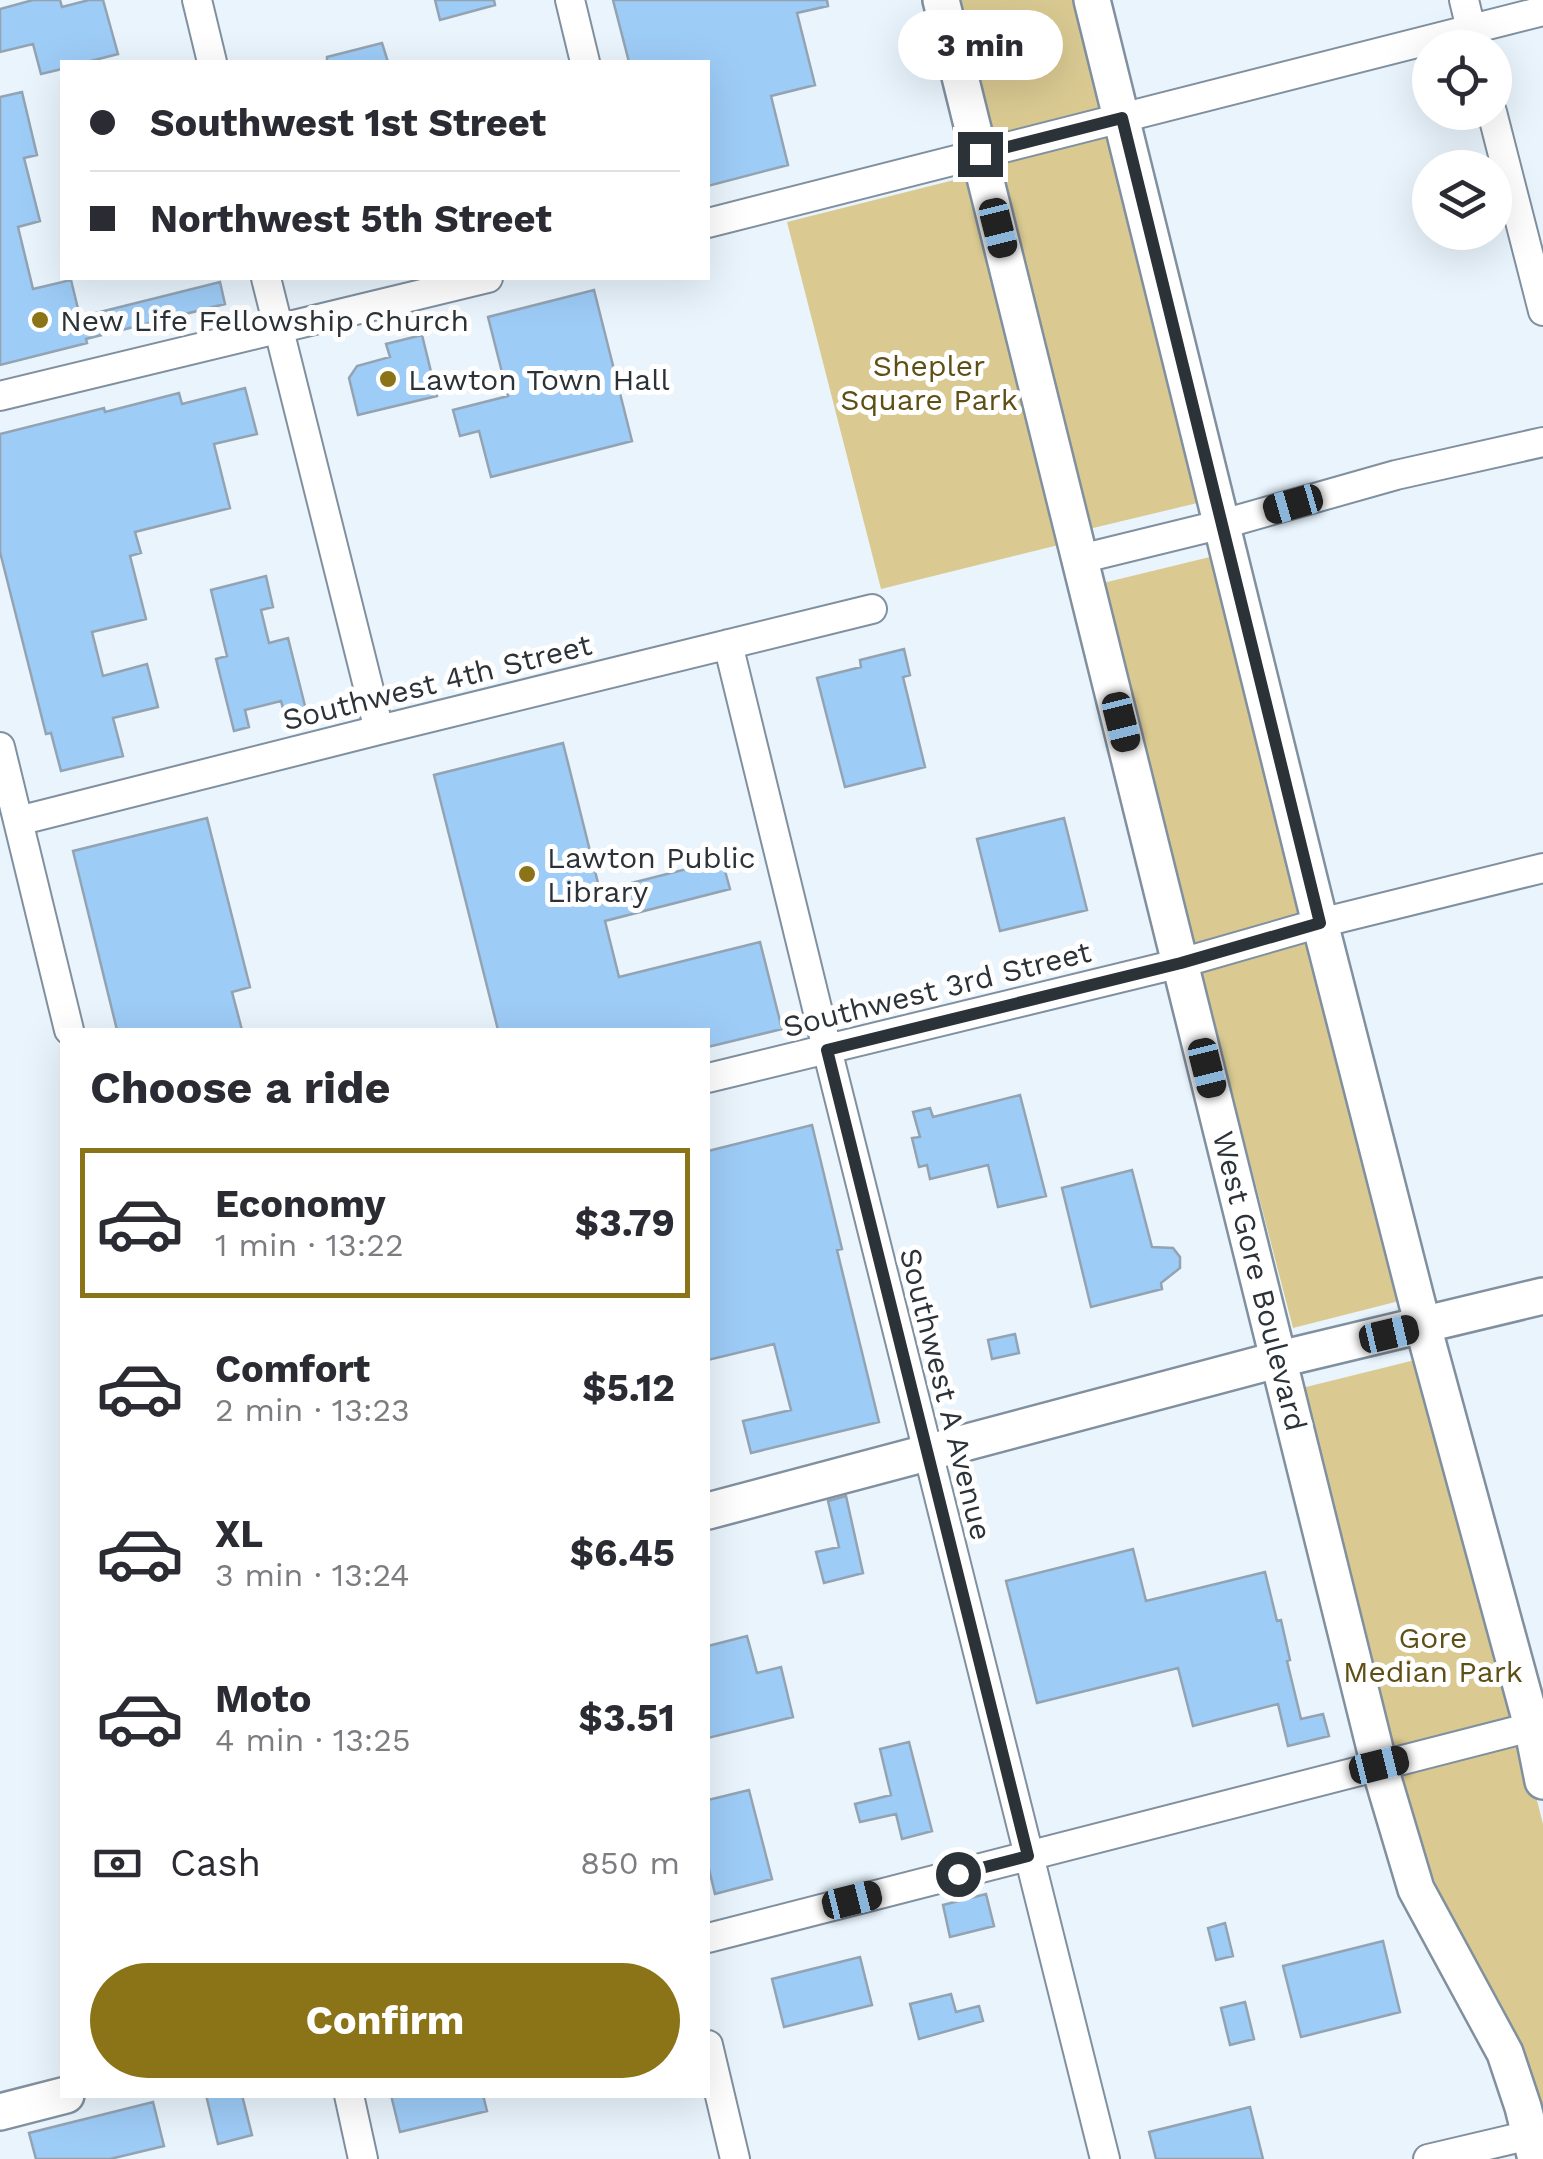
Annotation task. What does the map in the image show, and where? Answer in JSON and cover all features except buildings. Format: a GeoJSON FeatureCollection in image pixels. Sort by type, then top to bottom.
{"type":"FeatureCollection","features":[{"type":"Feature","properties":{"kind":"main road","name":"West Gore Boulevard"},"geometry":{"type":"LineString","coordinates":[[940,0],[1379,1765],[1416,1889],[1505,2053],[1536,2142]]}},
{"type":"Feature","properties":{"kind":"main road"},"geometry":{"type":"LineString","coordinates":[[1092,0],[1423,1326],[1537,1725],[1543,1781]]}},
{"type":"Feature","properties":{"kind":"main road"},"geometry":{"type":"LineString","coordinates":[[710,1510],[1280,1359],[1543,1296]]}},
{"type":"Feature","properties":{"kind":"main road"},"geometry":{"type":"LineString","coordinates":[[0,2112],[60,2097]]}},
{"type":"Feature","properties":{"kind":"street"},"geometry":{"type":"LineString","coordinates":[[196,0],[211,60]]}},
{"type":"Feature","properties":{"kind":"street"},"geometry":{"type":"LineString","coordinates":[[570,0],[585,60]]}},
{"type":"Feature","properties":{"kind":"street"},"geometry":{"type":"LineString","coordinates":[[1464,0],[1472,30]]}},
{"type":"Feature","properties":{"kind":"street"},"geometry":{"type":"LineString","coordinates":[[1497,30],[1543,12]]}},
{"type":"Feature","properties":{"kind":"street"},"geometry":{"type":"LineString","coordinates":[[710,222],[1122,118],[1412,53]]}},
{"type":"Feature","properties":{"kind":"street"},"geometry":{"type":"LineString","coordinates":[[1497,130],[1543,310]]}},
{"type":"Feature","properties":{"kind":"street"},"geometry":{"type":"LineString","coordinates":[[267,280],[379,730]]}},
{"type":"Feature","properties":{"kind":"street"},"geometry":{"type":"LineString","coordinates":[[0,396],[480,280]]}},
{"type":"Feature","properties":{"kind":"street"},"geometry":{"type":"LineString","coordinates":[[1080,559],[1396,475],[1543,442]]}},
{"type":"Feature","properties":{"kind":"street","name":"Southwest 4th Street"},"geometry":{"type":"LineString","coordinates":[[18,822],[872,609]]}},
{"type":"Feature","properties":{"kind":"street","name":"Southwest A Avenue"},"geometry":{"type":"LineString","coordinates":[[728,644],[1104,2159]]}},
{"type":"Feature","properties":{"kind":"street"},"geometry":{"type":"LineString","coordinates":[[0,747],[69,1028]]}},
{"type":"Feature","properties":{"kind":"street","name":"Southwest 3rd Street"},"geometry":{"type":"LineString","coordinates":[[710,1078],[1181,963],[1320,923],[1543,868]]}},
{"type":"Feature","properties":{"kind":"street"},"geometry":{"type":"LineString","coordinates":[[710,1937],[1537,1725]]}},
{"type":"Feature","properties":{"kind":"street"},"geometry":{"type":"LineString","coordinates":[[710,2053],[735,2159]]}},
{"type":"Feature","properties":{"kind":"street"},"geometry":{"type":"LineString","coordinates":[[350,2098],[364,2159]]}},
{"type":"Feature","properties":{"kind":"street"},"geometry":{"type":"LineString","coordinates":[[1428,2159],[1536,2142]]}},
{"type":"Feature","properties":{"kind":"green space"},"geometry":{"type":"Polygon","coordinates":[[[951,0],[1077,0],[1105,110],[999,138],[987,134],[951,0]]]}},
{"type":"Feature","properties":{"kind":"green space"},"geometry":{"type":"Polygon","coordinates":[[[1116,135],[1210,500],[1089,529],[996,165],[1116,135]]]}},
{"type":"Feature","properties":{"kind":"green space","name":"Shepler Square Park"},"geometry":{"type":"Polygon","coordinates":[[[978,174],[1071,542],[881,589],[787,222],[978,174]]]}},
{"type":"Feature","properties":{"kind":"green space"},"geometry":{"type":"Polygon","coordinates":[[[1214,556],[1304,913],[1189,945],[1103,583],[1214,556]]]}},
{"type":"Feature","properties":{"kind":"green space"},"geometry":{"type":"Polygon","coordinates":[[[1309,941],[1407,1299],[1293,1328],[1200,970],[1309,941]]]}},
{"type":"Feature","properties":{"kind":"green space","name":"Gore Median Park"},"geometry":{"type":"Polygon","coordinates":[[[1415,1360],[1520,1717],[1391,1751],[1294,1390],[1415,1360]]]}},
{"type":"Feature","properties":{"kind":"green space","name":"Gore Median Park"},"geometry":{"type":"Polygon","coordinates":[[[1522,1741],[1543,1824],[1543,2116],[1529,2064],[1436,1885],[1397,1772],[1522,1741]]]}},
{"type":"Feature","properties":{"kind":"place","name":"New Life Fellowship Church"},"geometry":{"type":"Point","coordinates":[40,320]}},
{"type":"Feature","properties":{"kind":"place","name":"Lawton Town Hall"},"geometry":{"type":"Point","coordinates":[388,379]}},
{"type":"Feature","properties":{"kind":"place","name":"Lawton Public Library"},"geometry":{"type":"Point","coordinates":[527,874]}},
{"type":"Feature","properties":{"kind":"route"},"geometry":{"type":"LineString","coordinates":[[958,1874],[1028,1856],[827,1050],[1181,963],[1320,923],[1122,118],[980,154]]}}]}
